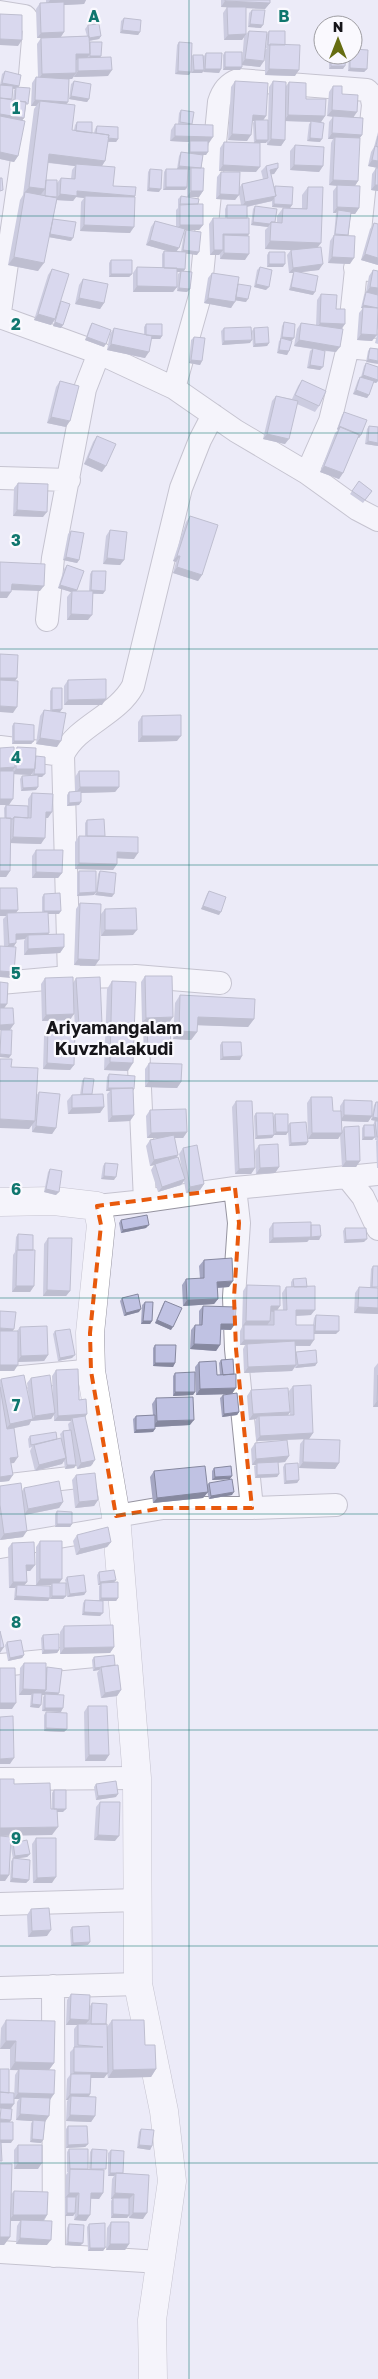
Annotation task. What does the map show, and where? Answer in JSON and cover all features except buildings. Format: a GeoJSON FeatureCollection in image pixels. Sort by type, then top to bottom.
{"type":"FeatureCollection","features":[{"type":"Feature","properties":{"kind":"street"},"geometry":{"type":"LineString","coordinates":[[0,12],[25,16],[34,25],[34,33],[24,145],[0,312]]}},
{"type":"Feature","properties":{"kind":"street"},"geometry":{"type":"LineString","coordinates":[[174,388],[200,296],[219,102],[231,82],[238,80],[362,88],[371,94],[373,105],[348,347],[330,421],[307,473]]}},
{"type":"Feature","properties":{"kind":"street"},"geometry":{"type":"LineString","coordinates":[[355,268],[378,271]]}},
{"type":"Feature","properties":{"kind":"street"},"geometry":{"type":"LineString","coordinates":[[0,317],[96,359],[174,388],[206,428],[236,431],[307,473],[357,509],[378,520]]}},
{"type":"Feature","properties":{"kind":"street"},"geometry":{"type":"LineString","coordinates":[[348,347],[378,350]]}},
{"type":"Feature","properties":{"kind":"street"},"geometry":{"type":"LineString","coordinates":[[47,620],[53,558],[85,389],[96,359]]}},
{"type":"Feature","properties":{"kind":"street"},"geometry":{"type":"LineString","coordinates":[[69,977],[62,755],[71,742],[116,708],[134,686],[181,488],[206,428]]}},
{"type":"Feature","properties":{"kind":"street"},"geometry":{"type":"LineString","coordinates":[[0,478],[69,480]]}},
{"type":"Feature","properties":{"kind":"street"},"geometry":{"type":"LineString","coordinates":[[0,747],[62,755]]}},
{"type":"Feature","properties":{"kind":"street"},"geometry":{"type":"LineString","coordinates":[[135,976],[145,1202]]}},
{"type":"Feature","properties":{"kind":"street"},"geometry":{"type":"LineString","coordinates":[[0,983],[69,977],[135,976],[220,983]]}},
{"type":"Feature","properties":{"kind":"street"},"geometry":{"type":"LineString","coordinates":[[0,1202],[54,1201],[97,1206],[145,1202],[237,1204],[347,1177],[378,1174]]}},
{"type":"Feature","properties":{"kind":"street"},"geometry":{"type":"LineString","coordinates":[[347,1177],[370,1213]]}},
{"type":"Feature","properties":{"kind":"street"},"geometry":{"type":"LineString","coordinates":[[237,1204],[234,1297],[236,1349],[252,1508]]}},
{"type":"Feature","properties":{"kind":"street"},"geometry":{"type":"LineString","coordinates":[[97,1206],[101,1225],[90,1334],[91,1371],[108,1473],[123,1519],[126,1653],[137,1778],[138,1984],[164,2110],[172,2181],[152,2320],[153,2379]]}},
{"type":"Feature","properties":{"kind":"street"},"geometry":{"type":"LineString","coordinates":[[0,1380],[91,1371]]}},
{"type":"Feature","properties":{"kind":"street"},"geometry":{"type":"LineString","coordinates":[[0,1486],[108,1473]]}},
{"type":"Feature","properties":{"kind":"street"},"geometry":{"type":"LineString","coordinates":[[0,1547],[163,1508],[252,1508],[336,1505]]}},
{"type":"Feature","properties":{"kind":"street"},"geometry":{"type":"LineString","coordinates":[[0,1665],[126,1653]]}},
{"type":"Feature","properties":{"kind":"street"},"geometry":{"type":"LineString","coordinates":[[0,1779],[137,1778]]}},
{"type":"Feature","properties":{"kind":"street"},"geometry":{"type":"LineString","coordinates":[[0,1904],[138,1900]]}},
{"type":"Feature","properties":{"kind":"street"},"geometry":{"type":"LineString","coordinates":[[0,1988],[138,1984]]}},
{"type":"Feature","properties":{"kind":"street"},"geometry":{"type":"LineString","coordinates":[[53,1986],[54,2256]]}},
{"type":"Feature","properties":{"kind":"street"},"geometry":{"type":"LineString","coordinates":[[0,2252],[160,2262]]}},
{"type":"Feature","properties":{"kind":"highlighted area"},"geometry":{"type":"Polygon","coordinates":[[[235,1188],[239,1223],[234,1297],[236,1349],[252,1508],[163,1508],[116,1516],[91,1371],[90,1333],[101,1225],[97,1206],[235,1188]]]}},
{"type":"Feature","properties":{"kind":"district","name":"Ariyamangalam Kuvzhalakudi"},"geometry":{"type":"Point","coordinates":[114,1038]}}]}
